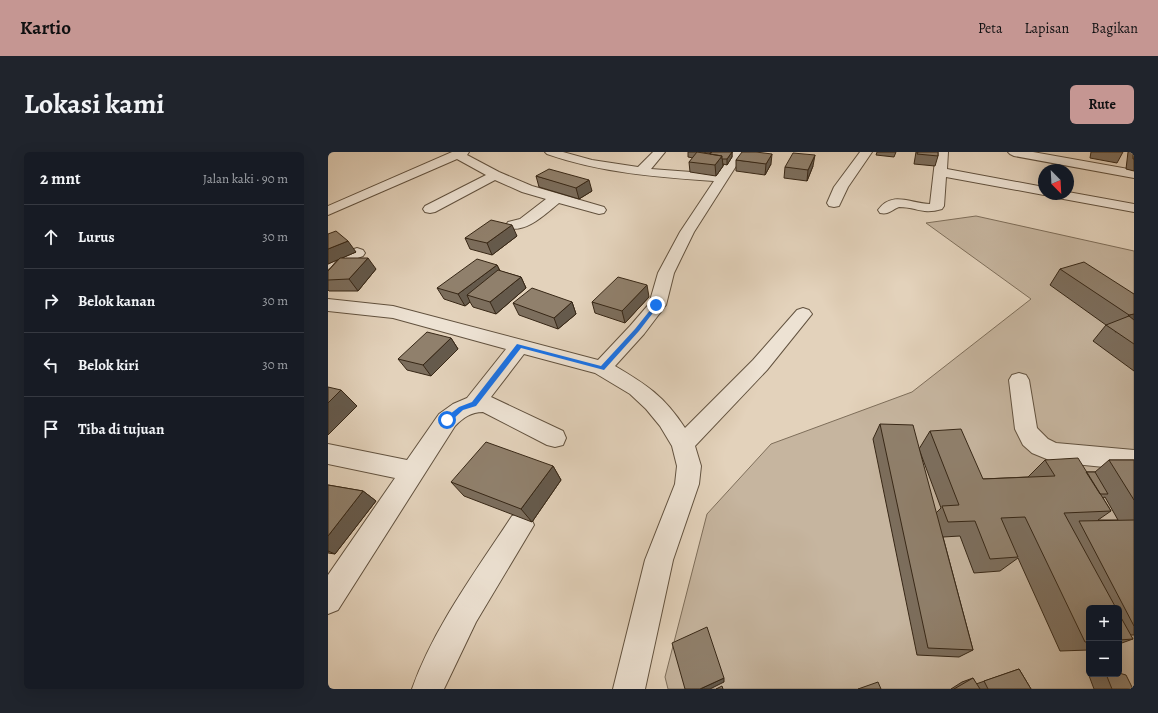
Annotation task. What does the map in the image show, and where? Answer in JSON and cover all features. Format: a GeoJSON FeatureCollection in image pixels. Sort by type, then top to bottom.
{"type":"FeatureCollection","features":[{"type":"Feature","properties":{"kind":"street"},"geometry":{"type":"LineString","coordinates":[[551,152],[606,167],[641,172],[721,178]]}},
{"type":"Feature","properties":{"kind":"street"},"geometry":{"type":"LineString","coordinates":[[641,172],[659,152]]}},
{"type":"Feature","properties":{"kind":"street"},"geometry":{"type":"LineString","coordinates":[[602,368],[637,330],[656,305],[669,266],[686,232],[739,152]]}},
{"type":"Feature","properties":{"kind":"street"},"geometry":{"type":"LineString","coordinates":[[834,203],[841,187],[866,152]]}},
{"type":"Feature","properties":{"kind":"street"},"geometry":{"type":"LineString","coordinates":[[885,210],[890,205],[897,202],[926,208],[937,206],[942,172],[942,152]]}},
{"type":"Feature","properties":{"kind":"street"},"geometry":{"type":"LineString","coordinates":[[1014,152],[1134,174]]}},
{"type":"Feature","properties":{"kind":"street"},"geometry":{"type":"LineString","coordinates":[[328,211],[460,153],[496,175],[527,189],[555,199],[599,210]]}},
{"type":"Feature","properties":{"kind":"street"},"geometry":{"type":"LineString","coordinates":[[942,172],[1038,190]]}},
{"type":"Feature","properties":{"kind":"street"},"geometry":{"type":"LineString","coordinates":[[430,209],[496,175]]}},
{"type":"Feature","properties":{"kind":"street"},"geometry":{"type":"LineString","coordinates":[[1074,197],[1134,208]]}},
{"type":"Feature","properties":{"kind":"street"},"geometry":{"type":"LineString","coordinates":[[513,226],[525,222],[555,199]]}},
{"type":"Feature","properties":{"kind":"street"},"geometry":{"type":"LineString","coordinates":[[328,264],[357,253]]}},
{"type":"Feature","properties":{"kind":"street"},"geometry":{"type":"LineString","coordinates":[[328,305],[393,312],[602,368],[638,389],[654,403],[668,420],[682,444],[689,466],[687,484],[659,560],[629,689]]}},
{"type":"Feature","properties":{"kind":"street"},"geometry":{"type":"LineString","coordinates":[[682,444],[760,365],[803,314]]}},
{"type":"Feature","properties":{"kind":"street"},"geometry":{"type":"LineString","coordinates":[[474,404],[519,346]]}},
{"type":"Feature","properties":{"kind":"street"},"geometry":{"type":"LineString","coordinates":[[1019,380],[1026,429],[1031,438],[1040,446],[1054,452],[1134,460]]}},
{"type":"Feature","properties":{"kind":"street"},"geometry":{"type":"LineString","coordinates":[[328,600],[447,420],[461,408],[474,404],[486,404],[555,438]]}},
{"type":"Feature","properties":{"kind":"street"},"geometry":{"type":"LineString","coordinates":[[328,454],[413,472]]}},
{"type":"Feature","properties":{"kind":"street"},"geometry":{"type":"LineString","coordinates":[[428,689],[432,677],[466,612],[521,525]]}},
{"type":"Feature","properties":{"kind":"shaded area"},"geometry":{"type":"Polygon","coordinates":[[[976,216],[1134,251],[1134,689],[668,689],[665,677],[707,514],[771,444],[912,392],[1031,299],[926,223],[976,216]]]}},
{"type":"Feature","properties":{"kind":"building"},"geometry":{"type":"Polygon","coordinates":[[[697,152],[722,156],[715,165],[689,162],[697,152]]]}},
{"type":"Feature","properties":{"kind":"building"},"geometry":{"type":"Polygon","coordinates":[[[712,152],[732,152],[727,159],[722,159],[722,156],[710,154],[712,152]]]}},
{"type":"Feature","properties":{"kind":"building"},"geometry":{"type":"Polygon","coordinates":[[[742,152],[772,154],[766,164],[736,160],[742,152]]]}},
{"type":"Feature","properties":{"kind":"building"},"geometry":{"type":"Polygon","coordinates":[[[918,152],[938,152],[938,156],[917,154],[918,152]]]}},
{"type":"Feature","properties":{"kind":"building"},"geometry":{"type":"Polygon","coordinates":[[[793,153],[815,155],[808,170],[785,167],[793,153]]]}},
{"type":"Feature","properties":{"kind":"building"},"geometry":{"type":"Polygon","coordinates":[[[549,169],[589,180],[576,188],[536,176],[549,169]]]}},
{"type":"Feature","properties":{"kind":"building"},"geometry":{"type":"Polygon","coordinates":[[[491,220],[512,225],[487,243],[465,238],[491,220]]]}},
{"type":"Feature","properties":{"kind":"building"},"geometry":{"type":"Polygon","coordinates":[[[336,231],[348,241],[328,249],[328,234],[336,231]]]}},
{"type":"Feature","properties":{"kind":"building"},"geometry":{"type":"Polygon","coordinates":[[[340,258],[368,258],[349,279],[328,280],[328,271],[340,258]]]}},
{"type":"Feature","properties":{"kind":"building"},"geometry":{"type":"Polygon","coordinates":[[[477,259],[497,265],[458,294],[437,288],[477,259]]]}},
{"type":"Feature","properties":{"kind":"building"},"geometry":{"type":"Polygon","coordinates":[[[1084,262],[1134,294],[1134,314],[1129,315],[1060,269],[1084,262]]]}},
{"type":"Feature","properties":{"kind":"building"},"geometry":{"type":"Polygon","coordinates":[[[498,270],[521,277],[490,302],[467,295],[498,270]]]}},
{"type":"Feature","properties":{"kind":"building"},"geometry":{"type":"Polygon","coordinates":[[[618,277],[647,285],[622,311],[592,302],[618,277]]]}},
{"type":"Feature","properties":{"kind":"building"},"geometry":{"type":"Polygon","coordinates":[[[532,288],[572,302],[554,318],[513,303],[532,288]]]}},
{"type":"Feature","properties":{"kind":"building"},"geometry":{"type":"Polygon","coordinates":[[[1129,316],[1134,320],[1134,344],[1106,325],[1129,316]]]}},
{"type":"Feature","properties":{"kind":"building"},"geometry":{"type":"Polygon","coordinates":[[[427,332],[451,338],[423,365],[398,359],[427,332]]]}},
{"type":"Feature","properties":{"kind":"building"},"geometry":{"type":"Polygon","coordinates":[[[328,387],[341,390],[328,403],[328,387]]]}},
{"type":"Feature","properties":{"kind":"building"},"geometry":{"type":"Polygon","coordinates":[[[880,424],[913,425],[973,650],[928,648],[880,424]]]}},
{"type":"Feature","properties":{"kind":"building"},"geometry":{"type":"Polygon","coordinates":[[[961,429],[983,479],[1055,476],[1045,460],[1078,458],[1111,511],[1064,513],[1114,605],[1086,605],[1086,642],[1025,517],[1001,518],[1018,557],[990,559],[975,521],[948,522],[942,506],[959,505],[930,431],[961,429]]]}},
{"type":"Feature","properties":{"kind":"building"},"geometry":{"type":"Polygon","coordinates":[[[486,442],[553,466],[521,509],[451,482],[486,442]]]}},
{"type":"Feature","properties":{"kind":"building"},"geometry":{"type":"Polygon","coordinates":[[[1109,460],[1134,460],[1134,500],[1109,460]]]}},
{"type":"Feature","properties":{"kind":"building"},"geometry":{"type":"Polygon","coordinates":[[[1086,472],[1095,472],[1108,494],[1100,494],[1086,472]]]}},
{"type":"Feature","properties":{"kind":"building"},"geometry":{"type":"Polygon","coordinates":[[[328,485],[363,491],[328,536],[328,485]]]}},
{"type":"Feature","properties":{"kind":"building"},"geometry":{"type":"Polygon","coordinates":[[[1134,520],[1134,626],[1079,521],[1134,520]]]}},
{"type":"Feature","properties":{"kind":"building"},"geometry":{"type":"Polygon","coordinates":[[[1122,619],[1133,639],[1122,640],[1122,619]]]}},
{"type":"Feature","properties":{"kind":"building"},"geometry":{"type":"Polygon","coordinates":[[[707,627],[724,678],[700,689],[685,689],[672,643],[707,627]]]}},
{"type":"Feature","properties":{"kind":"building"},"geometry":{"type":"Polygon","coordinates":[[[1019,669],[1031,689],[988,689],[984,681],[1019,669]]]}},
{"type":"Feature","properties":{"kind":"building"},"geometry":{"type":"Polygon","coordinates":[[[1122,674],[1126,675],[1133,689],[1112,689],[1107,677],[1122,677],[1122,674]]]}},
{"type":"Feature","properties":{"kind":"building"},"geometry":{"type":"Polygon","coordinates":[[[973,678],[980,689],[954,689],[973,678]]]}},
{"type":"Feature","properties":{"kind":"building"},"geometry":{"type":"Polygon","coordinates":[[[878,682],[881,689],[858,689],[878,682]]]}},
{"type":"Feature","properties":{"kind":"building"},"geometry":{"type":"Polygon","coordinates":[[[722,686],[723,689],[716,689],[722,686]]]}},
{"type":"Feature","properties":{"kind":"route"},"geometry":{"type":"LineString","coordinates":[[447,420],[461,408],[474,404],[519,346],[602,368],[637,330],[656,305]]}}]}
